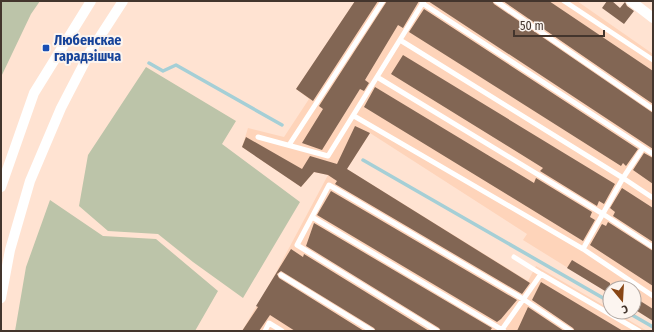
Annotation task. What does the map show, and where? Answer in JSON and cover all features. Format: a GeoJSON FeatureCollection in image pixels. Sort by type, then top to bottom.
{"type":"FeatureCollection","features":[{"type":"Feature","properties":{"kind":"street"},"geometry":{"type":"LineString","coordinates":[[1,187],[34,93],[91,1]]}},
{"type":"Feature","properties":{"kind":"street"},"geometry":{"type":"LineString","coordinates":[[1,298],[10,250],[30,181],[61,108],[90,52],[123,1]]}},
{"type":"Feature","properties":{"kind":"street"},"geometry":{"type":"LineString","coordinates":[[631,1],[653,18]]}},
{"type":"Feature","properties":{"kind":"lane"},"geometry":{"type":"LineString","coordinates":[[288,145],[383,1]]}},
{"type":"Feature","properties":{"kind":"lane"},"geometry":{"type":"LineString","coordinates":[[496,1],[653,109]]}},
{"type":"Feature","properties":{"kind":"lane"},"geometry":{"type":"LineString","coordinates":[[564,1],[653,60]]}},
{"type":"Feature","properties":{"kind":"lane"},"geometry":{"type":"LineString","coordinates":[[258,137],[328,156],[423,2],[653,154]]}},
{"type":"Feature","properties":{"kind":"lane"},"geometry":{"type":"LineString","coordinates":[[400,40],[624,178],[653,198]]}},
{"type":"Feature","properties":{"kind":"lane"},"geometry":{"type":"LineString","coordinates":[[377,77],[603,214],[653,248]]}},
{"type":"Feature","properties":{"kind":"lane"},"geometry":{"type":"LineString","coordinates":[[354,116],[583,249],[653,296]]}},
{"type":"Feature","properties":{"kind":"lane"},"geometry":{"type":"LineString","coordinates":[[583,249],[643,148]]}},
{"type":"Feature","properties":{"kind":"lane"},"geometry":{"type":"LineString","coordinates":[[436,331],[297,245],[329,185],[523,299],[571,331]]}},
{"type":"Feature","properties":{"kind":"lane"},"geometry":{"type":"LineString","coordinates":[[312,217],[502,330],[541,274]]}},
{"type":"Feature","properties":{"kind":"lane"},"geometry":{"type":"LineString","coordinates":[[514,257],[639,331]]}},
{"type":"Feature","properties":{"kind":"lane"},"geometry":{"type":"LineString","coordinates":[[281,275],[372,331]]}},
{"type":"Feature","properties":{"kind":"lane"},"geometry":{"type":"LineString","coordinates":[[265,331],[269,323],[282,331]]}},
{"type":"Feature","properties":{"kind":"shaded area"},"geometry":{"type":"Polygon","coordinates":[[[355,1],[577,1],[653,54],[653,321],[642,314],[642,280],[602,280],[602,289],[523,240],[527,234],[370,133],[347,169],[528,281],[536,266],[602,304],[602,320],[628,320],[647,331],[242,331],[273,278],[328,175],[314,172],[301,187],[242,147],[248,128],[284,137],[309,99],[296,89],[355,1]]]}},
{"type":"Feature","properties":{"kind":"green space"},"geometry":{"type":"Polygon","coordinates":[[[1,1],[40,1],[31,14],[1,77],[1,1]]]}},
{"type":"Feature","properties":{"kind":"green space"},"geometry":{"type":"Polygon","coordinates":[[[146,67],[236,121],[222,144],[300,202],[243,298],[193,262],[158,234],[108,231],[79,206],[88,155],[146,67]]]}},
{"type":"Feature","properties":{"kind":"green space"},"geometry":{"type":"Polygon","coordinates":[[[50,200],[103,236],[156,239],[218,291],[195,331],[15,331],[26,267],[50,200]]]}},
{"type":"Feature","properties":{"kind":"building"},"geometry":{"type":"Polygon","coordinates":[[[355,1],[378,1],[313,101],[296,89],[355,1]]]}},
{"type":"Feature","properties":{"kind":"building"},"geometry":{"type":"Polygon","coordinates":[[[387,1],[419,1],[403,28],[398,25],[365,80],[369,83],[364,91],[360,89],[322,150],[302,143],[323,109],[319,106],[387,1]]]}},
{"type":"Feature","properties":{"kind":"building"},"geometry":{"type":"Polygon","coordinates":[[[428,1],[492,1],[494,4],[653,113],[653,149],[428,1]]]}},
{"type":"Feature","properties":{"kind":"building"},"geometry":{"type":"Polygon","coordinates":[[[503,1],[549,1],[653,71],[653,104],[503,1]]]}},
{"type":"Feature","properties":{"kind":"building"},"geometry":{"type":"Polygon","coordinates":[[[607,1],[612,1],[620,8],[625,2],[627,6],[634,11],[624,24],[602,8],[607,1]]]}},
{"type":"Feature","properties":{"kind":"building"},"geometry":{"type":"Polygon","coordinates":[[[424,9],[638,149],[626,166],[623,163],[621,166],[409,32],[424,9]]]}},
{"type":"Feature","properties":{"kind":"building"},"geometry":{"type":"Polygon","coordinates":[[[403,55],[615,184],[604,204],[599,201],[597,206],[540,171],[543,168],[391,74],[403,55]]]}},
{"type":"Feature","properties":{"kind":"building"},"geometry":{"type":"Polygon","coordinates":[[[375,87],[534,183],[536,178],[592,212],[590,217],[595,220],[583,241],[364,107],[375,87]]]}},
{"type":"Feature","properties":{"kind":"building"},"geometry":{"type":"Polygon","coordinates":[[[355,126],[370,133],[347,169],[530,283],[522,294],[335,184],[337,181],[328,175],[314,172],[301,187],[242,147],[246,137],[302,169],[310,156],[337,164],[355,126]]]}},
{"type":"Feature","properties":{"kind":"building"},"geometry":{"type":"Polygon","coordinates":[[[644,153],[653,158],[653,184],[633,170],[644,153]]]}},
{"type":"Feature","properties":{"kind":"building"},"geometry":{"type":"Polygon","coordinates":[[[622,188],[653,208],[653,242],[613,216],[615,212],[610,208],[622,188]]]}},
{"type":"Feature","properties":{"kind":"building"},"geometry":{"type":"Polygon","coordinates":[[[331,191],[517,300],[497,322],[317,215],[331,191]]]}},
{"type":"Feature","properties":{"kind":"building"},"geometry":{"type":"Polygon","coordinates":[[[608,222],[653,251],[653,286],[590,245],[602,224],[606,226],[608,222]]]}},
{"type":"Feature","properties":{"kind":"building"},"geometry":{"type":"Polygon","coordinates":[[[314,223],[492,328],[490,331],[441,331],[439,328],[306,246],[314,223]]]}},
{"type":"Feature","properties":{"kind":"building"},"geometry":{"type":"Polygon","coordinates":[[[291,249],[303,257],[304,254],[429,331],[376,331],[374,328],[281,271],[277,274],[279,278],[364,331],[295,331],[270,315],[259,331],[242,331],[258,307],[256,306],[291,249]]]}},
{"type":"Feature","properties":{"kind":"building"},"geometry":{"type":"Polygon","coordinates":[[[572,260],[605,280],[602,280],[602,289],[567,268],[572,260]]]}},
{"type":"Feature","properties":{"kind":"building"},"geometry":{"type":"Polygon","coordinates":[[[541,282],[602,318],[602,320],[605,320],[623,331],[575,331],[573,328],[532,300],[541,282]]]}},
{"type":"Feature","properties":{"kind":"building"},"geometry":{"type":"Polygon","coordinates":[[[642,302],[653,309],[653,321],[642,314],[642,302]]]}},
{"type":"Feature","properties":{"kind":"building"},"geometry":{"type":"Polygon","coordinates":[[[528,307],[564,331],[517,331],[528,307]]]}},
{"type":"Feature","properties":{"kind":"waterway"},"geometry":{"type":"LineString","coordinates":[[149,63],[163,71],[176,65],[282,125]]}},
{"type":"Feature","properties":{"kind":"waterway"},"geometry":{"type":"LineString","coordinates":[[363,160],[602,297]]}},
{"type":"Feature","properties":{"kind":"waterway"},"geometry":{"type":"LineString","coordinates":[[641,320],[653,327]]}},
{"type":"Feature","properties":{"kind":"place","name":"Любенскае гарадзішча"},"geometry":{"type":"Point","coordinates":[46,48]}}]}
